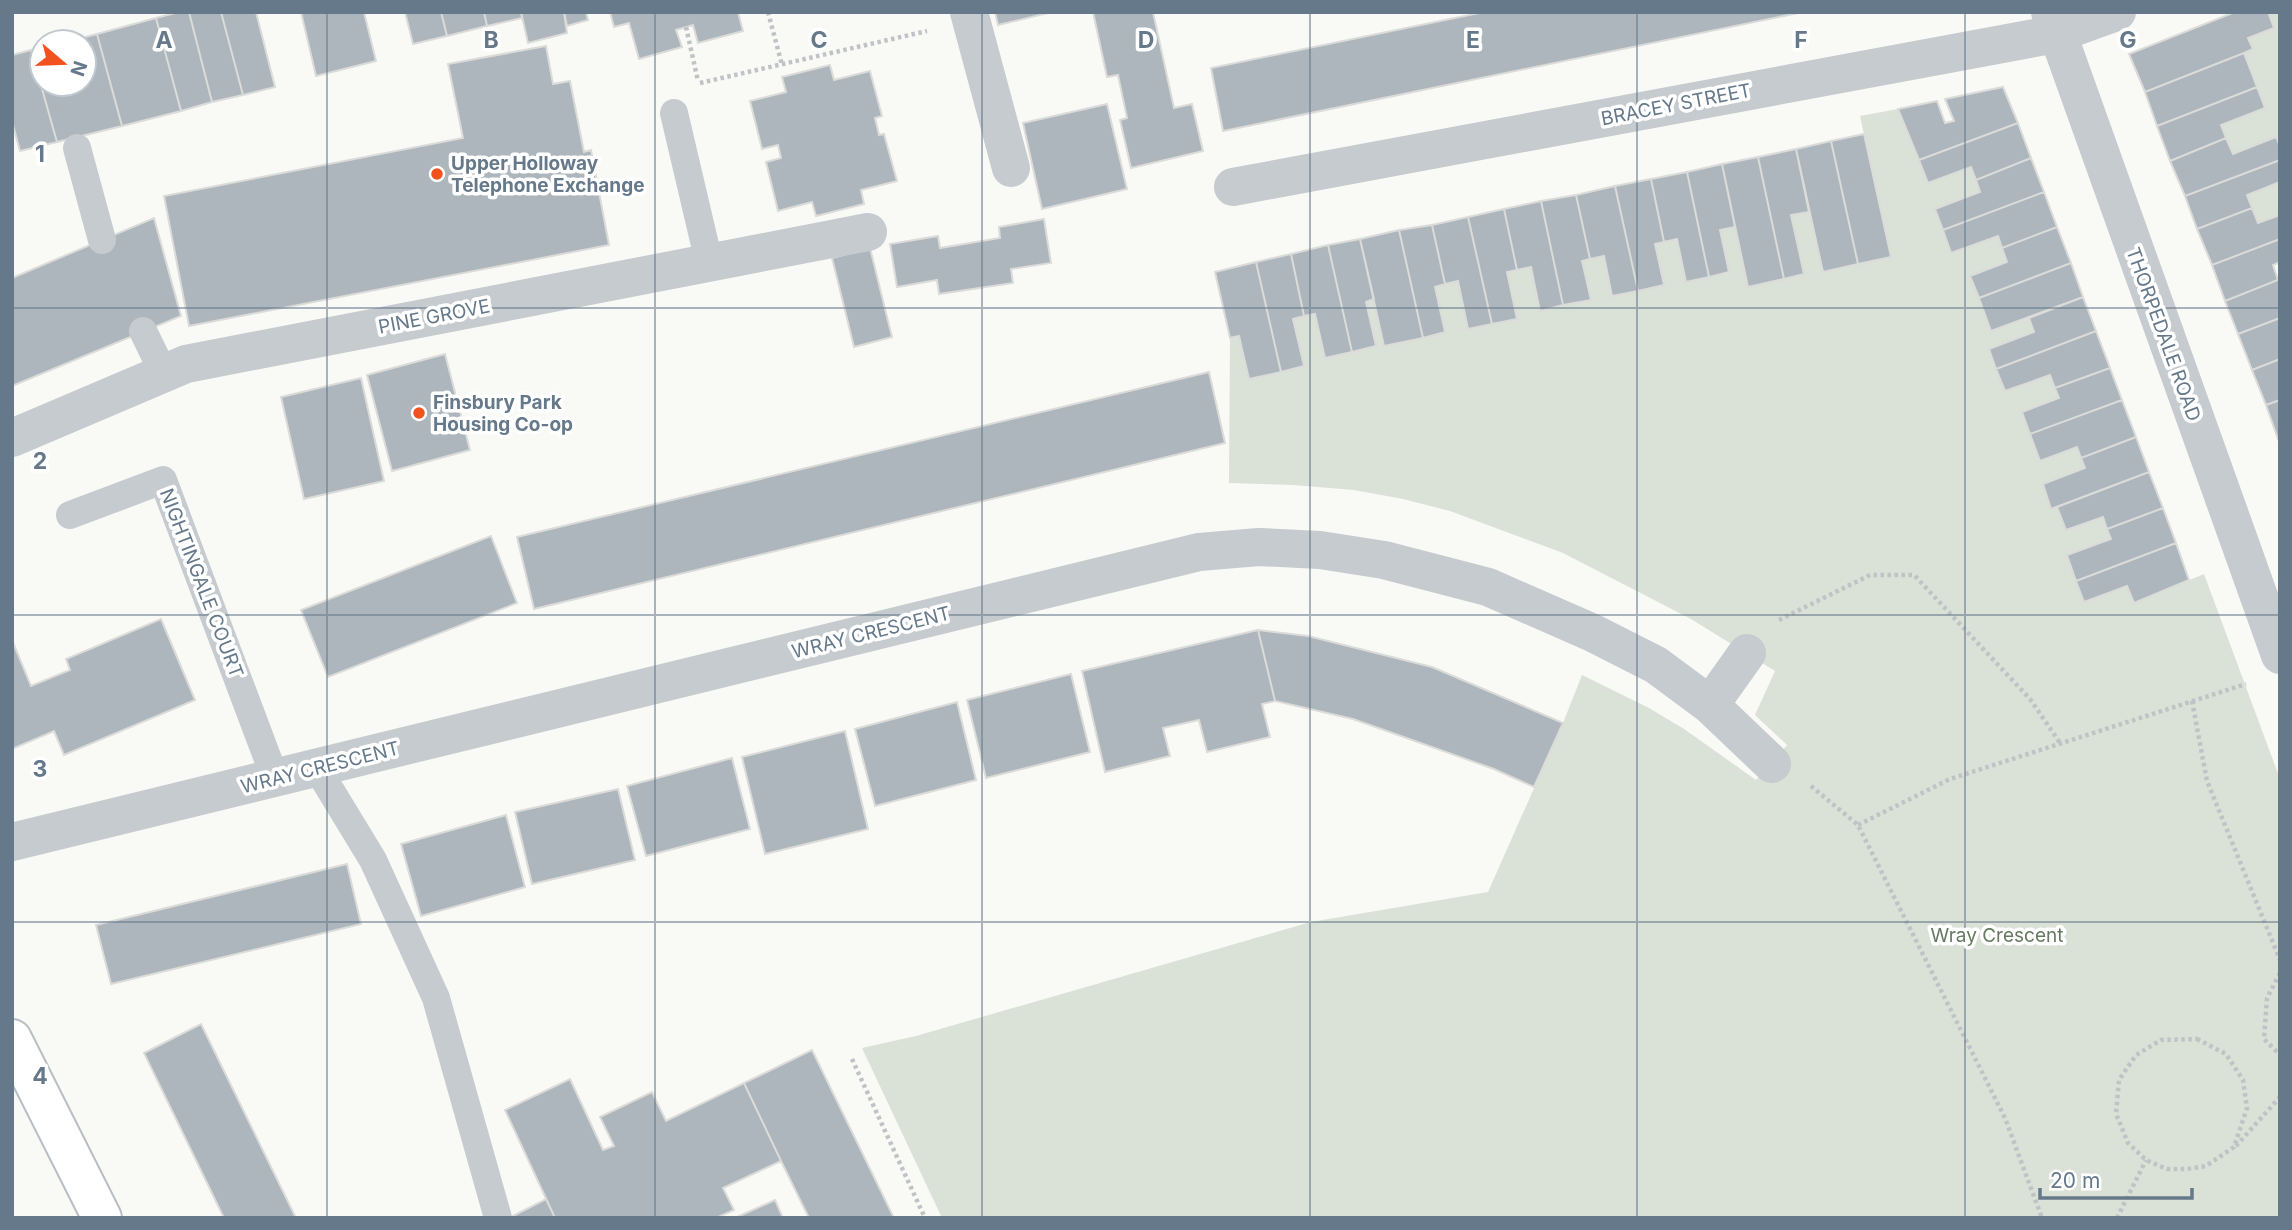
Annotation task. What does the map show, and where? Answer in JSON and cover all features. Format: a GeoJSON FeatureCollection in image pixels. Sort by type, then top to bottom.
{"type":"FeatureCollection","features":[{"type":"Feature","properties":{"kind":"street","name":"BRACEY STREET"},"geometry":{"type":"LineString","coordinates":[[1233,187],[2117,12]]}},
{"type":"Feature","properties":{"kind":"street"},"geometry":{"type":"LineString","coordinates":[[971,18],[1011,168]]}},
{"type":"Feature","properties":{"kind":"street","name":"THORPEDALE ROAD"},"geometry":{"type":"LineString","coordinates":[[2053,23],[2267,668]]}},
{"type":"Feature","properties":{"kind":"street","name":"PINE GROVE"},"geometry":{"type":"LineString","coordinates":[[12,438],[186,364],[867,232]]}},
{"type":"Feature","properties":{"kind":"street","name":"WRAY CRESCENT"},"geometry":{"type":"LineString","coordinates":[[12,842],[1199,552],[1259,547],[1320,550],[1384,560],[1488,587],[1593,632],[1656,665],[1710,705],[1772,764]]}},
{"type":"Feature","properties":{"kind":"street"},"geometry":{"type":"LineString","coordinates":[[1710,705],[1747,653]]}},
{"type":"Feature","properties":{"kind":"street"},"geometry":{"type":"LineString","coordinates":[[12,1039],[102,1218]]}},
{"type":"Feature","properties":{"kind":"lane"},"geometry":{"type":"LineString","coordinates":[[674,113],[709,262]]}},
{"type":"Feature","properties":{"kind":"lane"},"geometry":{"type":"LineString","coordinates":[[77,148],[102,240]]}},
{"type":"Feature","properties":{"kind":"lane"},"geometry":{"type":"LineString","coordinates":[[143,331],[164,374]]}},
{"type":"Feature","properties":{"kind":"lane","name":"NIGHTINGALE COURT"},"geometry":{"type":"LineString","coordinates":[[70,515],[163,480],[275,778]]}},
{"type":"Feature","properties":{"kind":"lane"},"geometry":{"type":"LineString","coordinates":[[317,768],[373,860],[436,999],[498,1218]]}},
{"type":"Feature","properties":{"kind":"path"},"geometry":{"type":"LineString","coordinates":[[768,12],[782,65]]}},
{"type":"Feature","properties":{"kind":"path"},"geometry":{"type":"LineString","coordinates":[[699,83],[971,18]]}},
{"type":"Feature","properties":{"kind":"path"},"geometry":{"type":"LineString","coordinates":[[1747,653],[1776,622],[1870,575],[1914,575],[2030,699],[2060,743]]}},
{"type":"Feature","properties":{"kind":"path"},"geometry":{"type":"LineString","coordinates":[[1858,825],[1950,779],[2192,701],[2267,668]]}},
{"type":"Feature","properties":{"kind":"path"},"geometry":{"type":"LineString","coordinates":[[2192,701],[2207,781],[2280,960]]}},
{"type":"Feature","properties":{"kind":"path"},"geometry":{"type":"LineString","coordinates":[[1772,764],[1793,771],[1858,825],[2005,1118],[2042,1218]]}},
{"type":"Feature","properties":{"kind":"path"},"geometry":{"type":"LineString","coordinates":[[2280,973],[2267,998],[2264,1039],[2280,1055]]}},
{"type":"Feature","properties":{"kind":"path"},"geometry":{"type":"LineString","coordinates":[[2234,1147],[2247,1108],[2243,1080],[2226,1054],[2197,1039],[2161,1040],[2136,1055],[2119,1080],[2116,1114],[2128,1143],[2146,1160],[2167,1168],[2206,1166],[2234,1147],[2280,1097]]}},
{"type":"Feature","properties":{"kind":"path"},"geometry":{"type":"LineString","coordinates":[[852,1059],[925,1218]]}},
{"type":"Feature","properties":{"kind":"path"},"geometry":{"type":"LineString","coordinates":[[2117,1218],[2146,1160]]}},
{"type":"Feature","properties":{"kind":"green space"},"geometry":{"type":"Polygon","coordinates":[[[2268,12],[2280,12],[2280,146],[2276,137],[2233,154],[2221,125],[2265,108],[2244,53],[2253,49],[2248,38],[2274,28],[2268,12]]]}},
{"type":"Feature","properties":{"kind":"green space","name":"Wray Crescent"},"geometry":{"type":"Polygon","coordinates":[[[1898,109],[1928,183],[1971,167],[1980,192],[1935,209],[1951,253],[1998,236],[2007,262],[1970,276],[1991,331],[2029,318],[2034,332],[1989,350],[2005,391],[2050,375],[2059,398],[2022,412],[2040,461],[2077,447],[2085,468],[2043,484],[2051,508],[2057,507],[2066,530],[2103,517],[2111,539],[2067,555],[2084,601],[2127,586],[2134,603],[2204,574],[2280,779],[2280,1218],[942,1218],[862,1048],[916,1036],[1311,922],[1488,892],[1582,675],[1649,708],[1684,729],[1756,780],[1787,745],[1755,715],[1775,671],[1691,619],[1563,553],[1450,511],[1403,499],[1354,490],[1229,483],[1230,338],[1239,336],[1250,379],[1304,366],[1293,319],[1315,314],[1325,358],[1366,302],[1374,299],[1384,346],[1445,332],[1435,287],[1458,281],[1469,329],[1492,324],[1507,272],[1531,267],[1540,311],[1590,300],[1582,261],[1604,256],[1613,296],[1663,285],[1655,244],[1677,239],[1686,281],[1729,273],[1720,230],[1735,227],[1748,286],[1784,279],[1791,215],[1809,212],[1823,272],[1891,257],[1860,116],[1898,109]]]}},
{"type":"Feature","properties":{"kind":"green space"},"geometry":{"type":"Polygon","coordinates":[[[2280,182],[2280,215],[2258,223],[2247,195],[2280,182]]]}},
{"type":"Feature","properties":{"kind":"building"},"geometry":{"type":"Polygon","coordinates":[[[189,12],[212,102],[181,111],[156,18],[189,12]]]}},
{"type":"Feature","properties":{"kind":"building"},"geometry":{"type":"Polygon","coordinates":[[[189,12],[221,12],[243,95],[212,102],[189,12]]]}},
{"type":"Feature","properties":{"kind":"building"},"geometry":{"type":"Polygon","coordinates":[[[221,12],[256,12],[275,87],[243,95],[221,12]]]}},
{"type":"Feature","properties":{"kind":"building"},"geometry":{"type":"Polygon","coordinates":[[[301,12],[364,12],[376,61],[316,76],[301,12]]]}},
{"type":"Feature","properties":{"kind":"building"},"geometry":{"type":"Polygon","coordinates":[[[405,12],[441,12],[447,36],[413,44],[405,12]]]}},
{"type":"Feature","properties":{"kind":"building"},"geometry":{"type":"Polygon","coordinates":[[[441,12],[484,12],[487,26],[447,36],[441,12]]]}},
{"type":"Feature","properties":{"kind":"building"},"geometry":{"type":"Polygon","coordinates":[[[484,12],[521,12],[522,18],[487,26],[484,12]]]}},
{"type":"Feature","properties":{"kind":"building"},"geometry":{"type":"Polygon","coordinates":[[[521,12],[564,12],[567,33],[528,43],[521,12]]]}},
{"type":"Feature","properties":{"kind":"building"},"geometry":{"type":"Polygon","coordinates":[[[564,12],[586,12],[588,20],[567,26],[564,12]]]}},
{"type":"Feature","properties":{"kind":"building"},"geometry":{"type":"Polygon","coordinates":[[[610,12],[738,12],[743,31],[698,43],[693,25],[676,30],[682,47],[639,59],[629,23],[614,27],[610,12]]]}},
{"type":"Feature","properties":{"kind":"building"},"geometry":{"type":"Polygon","coordinates":[[[995,12],[1052,12],[998,25],[995,12]]]}},
{"type":"Feature","properties":{"kind":"building"},"geometry":{"type":"Polygon","coordinates":[[[1093,12],[1153,12],[1174,108],[1192,104],[1203,151],[1131,168],[1120,120],[1127,118],[1118,75],[1107,77],[1093,12]]]}},
{"type":"Feature","properties":{"kind":"building"},"geometry":{"type":"Polygon","coordinates":[[[1484,12],[1803,12],[1223,131],[1211,68],[1484,12]]]}},
{"type":"Feature","properties":{"kind":"building"},"geometry":{"type":"Polygon","coordinates":[[[2235,12],[2268,12],[2274,28],[2248,38],[2253,49],[2145,92],[2129,54],[2235,12]]]}},
{"type":"Feature","properties":{"kind":"building"},"geometry":{"type":"Polygon","coordinates":[[[156,18],[181,111],[122,126],[98,34],[156,18]]]}},
{"type":"Feature","properties":{"kind":"building"},"geometry":{"type":"Polygon","coordinates":[[[98,38],[122,126],[57,142],[45,98],[98,98],[98,38]]]}},
{"type":"Feature","properties":{"kind":"building","name":"Upper Holloway Telephone Exchange"},"geometry":{"type":"Polygon","coordinates":[[[546,46],[553,84],[570,81],[584,152],[591,150],[609,245],[189,326],[164,196],[463,138],[448,64],[546,46]]]}},
{"type":"Feature","properties":{"kind":"building"},"geometry":{"type":"Polygon","coordinates":[[[28,51],[28,98],[45,98],[57,142],[20,151],[12,121],[12,55],[28,51]]]}},
{"type":"Feature","properties":{"kind":"building"},"geometry":{"type":"Polygon","coordinates":[[[2244,53],[2257,87],[2157,126],[2145,92],[2244,53]]]}},
{"type":"Feature","properties":{"kind":"building"},"geometry":{"type":"Polygon","coordinates":[[[830,65],[834,80],[870,71],[882,116],[875,118],[879,135],[884,134],[897,181],[861,190],[864,204],[816,216],[812,202],[778,211],[766,162],[781,158],[778,145],[762,149],[750,101],[786,92],[782,77],[830,65]]]}},
{"type":"Feature","properties":{"kind":"building"},"geometry":{"type":"Polygon","coordinates":[[[2003,87],[2018,123],[1919,160],[1898,109],[1937,101],[1945,123],[1954,121],[1945,99],[2003,87]]]}},
{"type":"Feature","properties":{"kind":"building"},"geometry":{"type":"Polygon","coordinates":[[[2257,87],[2265,108],[2221,125],[2226,138],[2170,161],[2157,126],[2257,87]]]}},
{"type":"Feature","properties":{"kind":"building"},"geometry":{"type":"Polygon","coordinates":[[[1107,104],[1127,189],[1042,209],[1023,123],[1107,104]]]}},
{"type":"Feature","properties":{"kind":"building"},"geometry":{"type":"Polygon","coordinates":[[[2018,123],[2031,158],[1976,180],[1971,167],[1928,183],[1919,160],[2018,123]]]}},
{"type":"Feature","properties":{"kind":"building"},"geometry":{"type":"Polygon","coordinates":[[[1864,134],[1891,257],[1858,264],[1831,141],[1864,134]]]}},
{"type":"Feature","properties":{"kind":"building"},"geometry":{"type":"Polygon","coordinates":[[[2276,137],[2280,146],[2280,160],[2185,196],[2170,161],[2226,138],[2233,154],[2276,137]]]}},
{"type":"Feature","properties":{"kind":"building"},"geometry":{"type":"Polygon","coordinates":[[[1831,141],[1858,264],[1823,272],[1796,149],[1831,141]]]}},
{"type":"Feature","properties":{"kind":"building"},"geometry":{"type":"Polygon","coordinates":[[[1796,149],[1809,212],[1791,215],[1804,274],[1784,279],[1758,157],[1796,149]]]}},
{"type":"Feature","properties":{"kind":"building"},"geometry":{"type":"Polygon","coordinates":[[[1758,157],[1784,279],[1748,287],[1722,164],[1758,157]]]}},
{"type":"Feature","properties":{"kind":"building"},"geometry":{"type":"Polygon","coordinates":[[[2031,158],[2044,192],[1943,230],[1935,209],[1980,192],[1976,180],[2031,158]]]}},
{"type":"Feature","properties":{"kind":"building"},"geometry":{"type":"Polygon","coordinates":[[[2280,160],[2280,182],[2247,195],[2252,208],[2197,229],[2185,196],[2280,160]]]}},
{"type":"Feature","properties":{"kind":"building"},"geometry":{"type":"Polygon","coordinates":[[[1722,164],[1735,227],[1720,230],[1729,272],[1709,277],[1687,172],[1722,164]]]}},
{"type":"Feature","properties":{"kind":"building"},"geometry":{"type":"Polygon","coordinates":[[[1687,172],[1709,277],[1686,282],[1677,239],[1664,242],[1651,179],[1687,172]]]}},
{"type":"Feature","properties":{"kind":"building"},"geometry":{"type":"Polygon","coordinates":[[[1651,179],[1664,242],[1655,244],[1664,285],[1638,291],[1615,186],[1651,179]]]}},
{"type":"Feature","properties":{"kind":"building"},"geometry":{"type":"Polygon","coordinates":[[[1615,186],[1638,291],[1612,296],[1604,256],[1590,259],[1576,195],[1615,186]]]}},
{"type":"Feature","properties":{"kind":"building"},"geometry":{"type":"Polygon","coordinates":[[[2044,192],[2057,227],[2002,248],[1998,236],[1951,253],[1943,230],[2044,192]]]}},
{"type":"Feature","properties":{"kind":"building"},"geometry":{"type":"Polygon","coordinates":[[[1576,195],[1590,259],[1582,261],[1591,300],[1563,305],[1541,201],[1576,195]]]}},
{"type":"Feature","properties":{"kind":"building"},"geometry":{"type":"Polygon","coordinates":[[[1541,201],[1563,305],[1540,311],[1531,267],[1517,270],[1504,209],[1541,201]]]}},
{"type":"Feature","properties":{"kind":"building"},"geometry":{"type":"Polygon","coordinates":[[[2252,208],[2258,223],[2280,215],[2280,239],[2212,265],[2197,229],[2252,208]]]}},
{"type":"Feature","properties":{"kind":"building"},"geometry":{"type":"Polygon","coordinates":[[[1504,209],[1517,270],[1507,272],[1517,319],[1492,324],[1468,217],[1504,209]]]}},
{"type":"Feature","properties":{"kind":"building"},"geometry":{"type":"Polygon","coordinates":[[[1468,217],[1492,324],[1468,329],[1458,281],[1445,284],[1432,225],[1468,217]]]}},
{"type":"Feature","properties":{"kind":"building"},"geometry":{"type":"Polygon","coordinates":[[[154,218],[181,316],[12,386],[12,278],[154,218]]]}},
{"type":"Feature","properties":{"kind":"building"},"geometry":{"type":"Polygon","coordinates":[[[1044,219],[1051,263],[1011,269],[1013,283],[939,294],[937,280],[897,287],[890,244],[938,236],[940,248],[1000,238],[999,227],[1044,219]]]}},
{"type":"Feature","properties":{"kind":"building"},"geometry":{"type":"Polygon","coordinates":[[[1432,225],[1445,284],[1435,287],[1445,332],[1423,338],[1399,230],[1432,225]]]}},
{"type":"Feature","properties":{"kind":"building"},"geometry":{"type":"Polygon","coordinates":[[[2057,227],[2071,263],[1979,298],[1970,276],[2007,262],[2002,248],[2057,227]]]}},
{"type":"Feature","properties":{"kind":"building"},"geometry":{"type":"Polygon","coordinates":[[[1399,230],[1423,338],[1384,346],[1360,239],[1399,230]]]}},
{"type":"Feature","properties":{"kind":"building"},"geometry":{"type":"Polygon","coordinates":[[[1360,239],[1374,299],[1366,302],[1376,346],[1352,352],[1328,245],[1360,239]]]}},
{"type":"Feature","properties":{"kind":"building"},"geometry":{"type":"Polygon","coordinates":[[[2280,239],[2280,262],[2273,265],[2278,280],[2225,301],[2212,265],[2280,239]]]}},
{"type":"Feature","properties":{"kind":"building"},"geometry":{"type":"Polygon","coordinates":[[[1328,245],[1352,352],[1325,358],[1315,314],[1304,316],[1291,254],[1328,245]]]}},
{"type":"Feature","properties":{"kind":"building"},"geometry":{"type":"Polygon","coordinates":[[[870,248],[892,337],[854,347],[832,258],[870,248]]]}},
{"type":"Feature","properties":{"kind":"building"},"geometry":{"type":"Polygon","coordinates":[[[1291,254],[1304,316],[1293,319],[1304,366],[1281,372],[1256,262],[1291,254]]]}},
{"type":"Feature","properties":{"kind":"building"},"geometry":{"type":"Polygon","coordinates":[[[1256,262],[1281,372],[1249,379],[1239,336],[1230,338],[1215,272],[1256,262]]]}},
{"type":"Feature","properties":{"kind":"building"},"geometry":{"type":"Polygon","coordinates":[[[2071,263],[2083,297],[1991,331],[1979,298],[2071,263]]]}},
{"type":"Feature","properties":{"kind":"building"},"geometry":{"type":"Polygon","coordinates":[[[2280,279],[2280,318],[2238,334],[2225,301],[2280,279]]]}},
{"type":"Feature","properties":{"kind":"building"},"geometry":{"type":"Polygon","coordinates":[[[2083,297],[2096,331],[1996,369],[1989,349],[2034,332],[2029,318],[2083,297]]]}},
{"type":"Feature","properties":{"kind":"building"},"geometry":{"type":"Polygon","coordinates":[[[2280,318],[2280,359],[2252,370],[2238,334],[2280,318]]]}},
{"type":"Feature","properties":{"kind":"building"},"geometry":{"type":"Polygon","coordinates":[[[2096,331],[2110,368],[2055,388],[2050,375],[2005,391],[1996,369],[2096,331]]]}},
{"type":"Feature","properties":{"kind":"building","name":"Finsbury Park Housing Co-op"},"geometry":{"type":"Polygon","coordinates":[[[445,354],[470,450],[392,471],[367,375],[445,354]]]}},
{"type":"Feature","properties":{"kind":"building"},"geometry":{"type":"Polygon","coordinates":[[[2280,359],[2280,400],[2266,405],[2252,370],[2280,359]]]}},
{"type":"Feature","properties":{"kind":"building"},"geometry":{"type":"Polygon","coordinates":[[[2110,368],[2122,400],[2030,434],[2022,412],[2059,398],[2055,388],[2110,368]]]}},
{"type":"Feature","properties":{"kind":"building"},"geometry":{"type":"Polygon","coordinates":[[[1209,372],[1225,443],[534,609],[517,537],[1209,372]]]}},
{"type":"Feature","properties":{"kind":"building"},"geometry":{"type":"Polygon","coordinates":[[[361,378],[384,481],[304,499],[281,397],[361,378]]]}},
{"type":"Feature","properties":{"kind":"building"},"geometry":{"type":"Polygon","coordinates":[[[2122,400],[2136,437],[2081,458],[2077,447],[2040,461],[2030,434],[2122,400]]]}},
{"type":"Feature","properties":{"kind":"building"},"geometry":{"type":"Polygon","coordinates":[[[2280,400],[2280,438],[2278,439],[2266,405],[2280,400]]]}},
{"type":"Feature","properties":{"kind":"building"},"geometry":{"type":"Polygon","coordinates":[[[2136,437],[2149,472],[2051,509],[2043,484],[2085,468],[2081,458],[2136,437]]]}},
{"type":"Feature","properties":{"kind":"building"},"geometry":{"type":"Polygon","coordinates":[[[2149,472],[2163,508],[2107,529],[2103,517],[2066,530],[2057,507],[2149,472]]]}},
{"type":"Feature","properties":{"kind":"building"},"geometry":{"type":"Polygon","coordinates":[[[2163,508],[2176,543],[2076,581],[2067,555],[2111,539],[2107,529],[2163,508]]]}},
{"type":"Feature","properties":{"kind":"building"},"geometry":{"type":"Polygon","coordinates":[[[491,536],[517,603],[328,677],[301,610],[491,536]]]}},
{"type":"Feature","properties":{"kind":"building"},"geometry":{"type":"Polygon","coordinates":[[[2176,543],[2189,580],[2134,603],[2127,586],[2084,602],[2076,581],[2176,543]]]}},
{"type":"Feature","properties":{"kind":"building"},"geometry":{"type":"Polygon","coordinates":[[[161,619],[195,700],[64,755],[54,731],[12,749],[12,640],[31,686],[70,670],[66,659],[161,619]]]}},
{"type":"Feature","properties":{"kind":"building"},"geometry":{"type":"Polygon","coordinates":[[[1258,630],[1308,636],[1432,667],[1563,723],[1534,787],[1494,769],[1353,719],[1275,701],[1258,630]]]}},
{"type":"Feature","properties":{"kind":"building"},"geometry":{"type":"Polygon","coordinates":[[[1258,630],[1275,701],[1262,704],[1270,737],[1207,752],[1199,720],[1163,728],[1170,756],[1105,772],[1082,671],[1258,630]]]}},
{"type":"Feature","properties":{"kind":"building"},"geometry":{"type":"Polygon","coordinates":[[[1071,674],[1090,752],[986,778],[967,700],[1071,674]]]}},
{"type":"Feature","properties":{"kind":"building"},"geometry":{"type":"Polygon","coordinates":[[[957,702],[976,780],[875,806],[855,729],[957,702]]]}},
{"type":"Feature","properties":{"kind":"building"},"geometry":{"type":"Polygon","coordinates":[[[845,731],[868,829],[765,854],[742,757],[845,731]]]}},
{"type":"Feature","properties":{"kind":"building"},"geometry":{"type":"Polygon","coordinates":[[[732,758],[750,829],[646,856],[627,786],[732,758]]]}},
{"type":"Feature","properties":{"kind":"building"},"geometry":{"type":"Polygon","coordinates":[[[618,789],[635,860],[532,884],[515,812],[618,789]]]}},
{"type":"Feature","properties":{"kind":"building"},"geometry":{"type":"Polygon","coordinates":[[[506,815],[525,887],[421,916],[401,844],[506,815]]]}},
{"type":"Feature","properties":{"kind":"building"},"geometry":{"type":"Polygon","coordinates":[[[347,864],[361,924],[111,984],[96,925],[347,864]]]}},
{"type":"Feature","properties":{"kind":"building"},"geometry":{"type":"Polygon","coordinates":[[[201,1024],[296,1218],[224,1218],[144,1053],[201,1024]]]}},
{"type":"Feature","properties":{"kind":"building"},"geometry":{"type":"Polygon","coordinates":[[[812,1050],[894,1218],[809,1218],[781,1161],[744,1083],[812,1050]]]}},
{"type":"Feature","properties":{"kind":"building"},"geometry":{"type":"Polygon","coordinates":[[[570,1079],[603,1150],[614,1146],[600,1117],[652,1092],[666,1121],[744,1083],[781,1161],[723,1188],[734,1210],[716,1218],[555,1218],[505,1110],[570,1079]]]}},
{"type":"Feature","properties":{"kind":"building"},"geometry":{"type":"Polygon","coordinates":[[[546,1199],[555,1218],[509,1218],[546,1199]]]}},
{"type":"Feature","properties":{"kind":"building"},"geometry":{"type":"Polygon","coordinates":[[[775,1200],[783,1218],[735,1218],[775,1200]]]}},
{"type":"Feature","properties":{"kind":"place","name":"Upper Holloway Telephone Exchange"},"geometry":{"type":"Point","coordinates":[437,174]}},
{"type":"Feature","properties":{"kind":"place","name":"Finsbury Park Housing Co-op"},"geometry":{"type":"Point","coordinates":[419,413]}}]}
